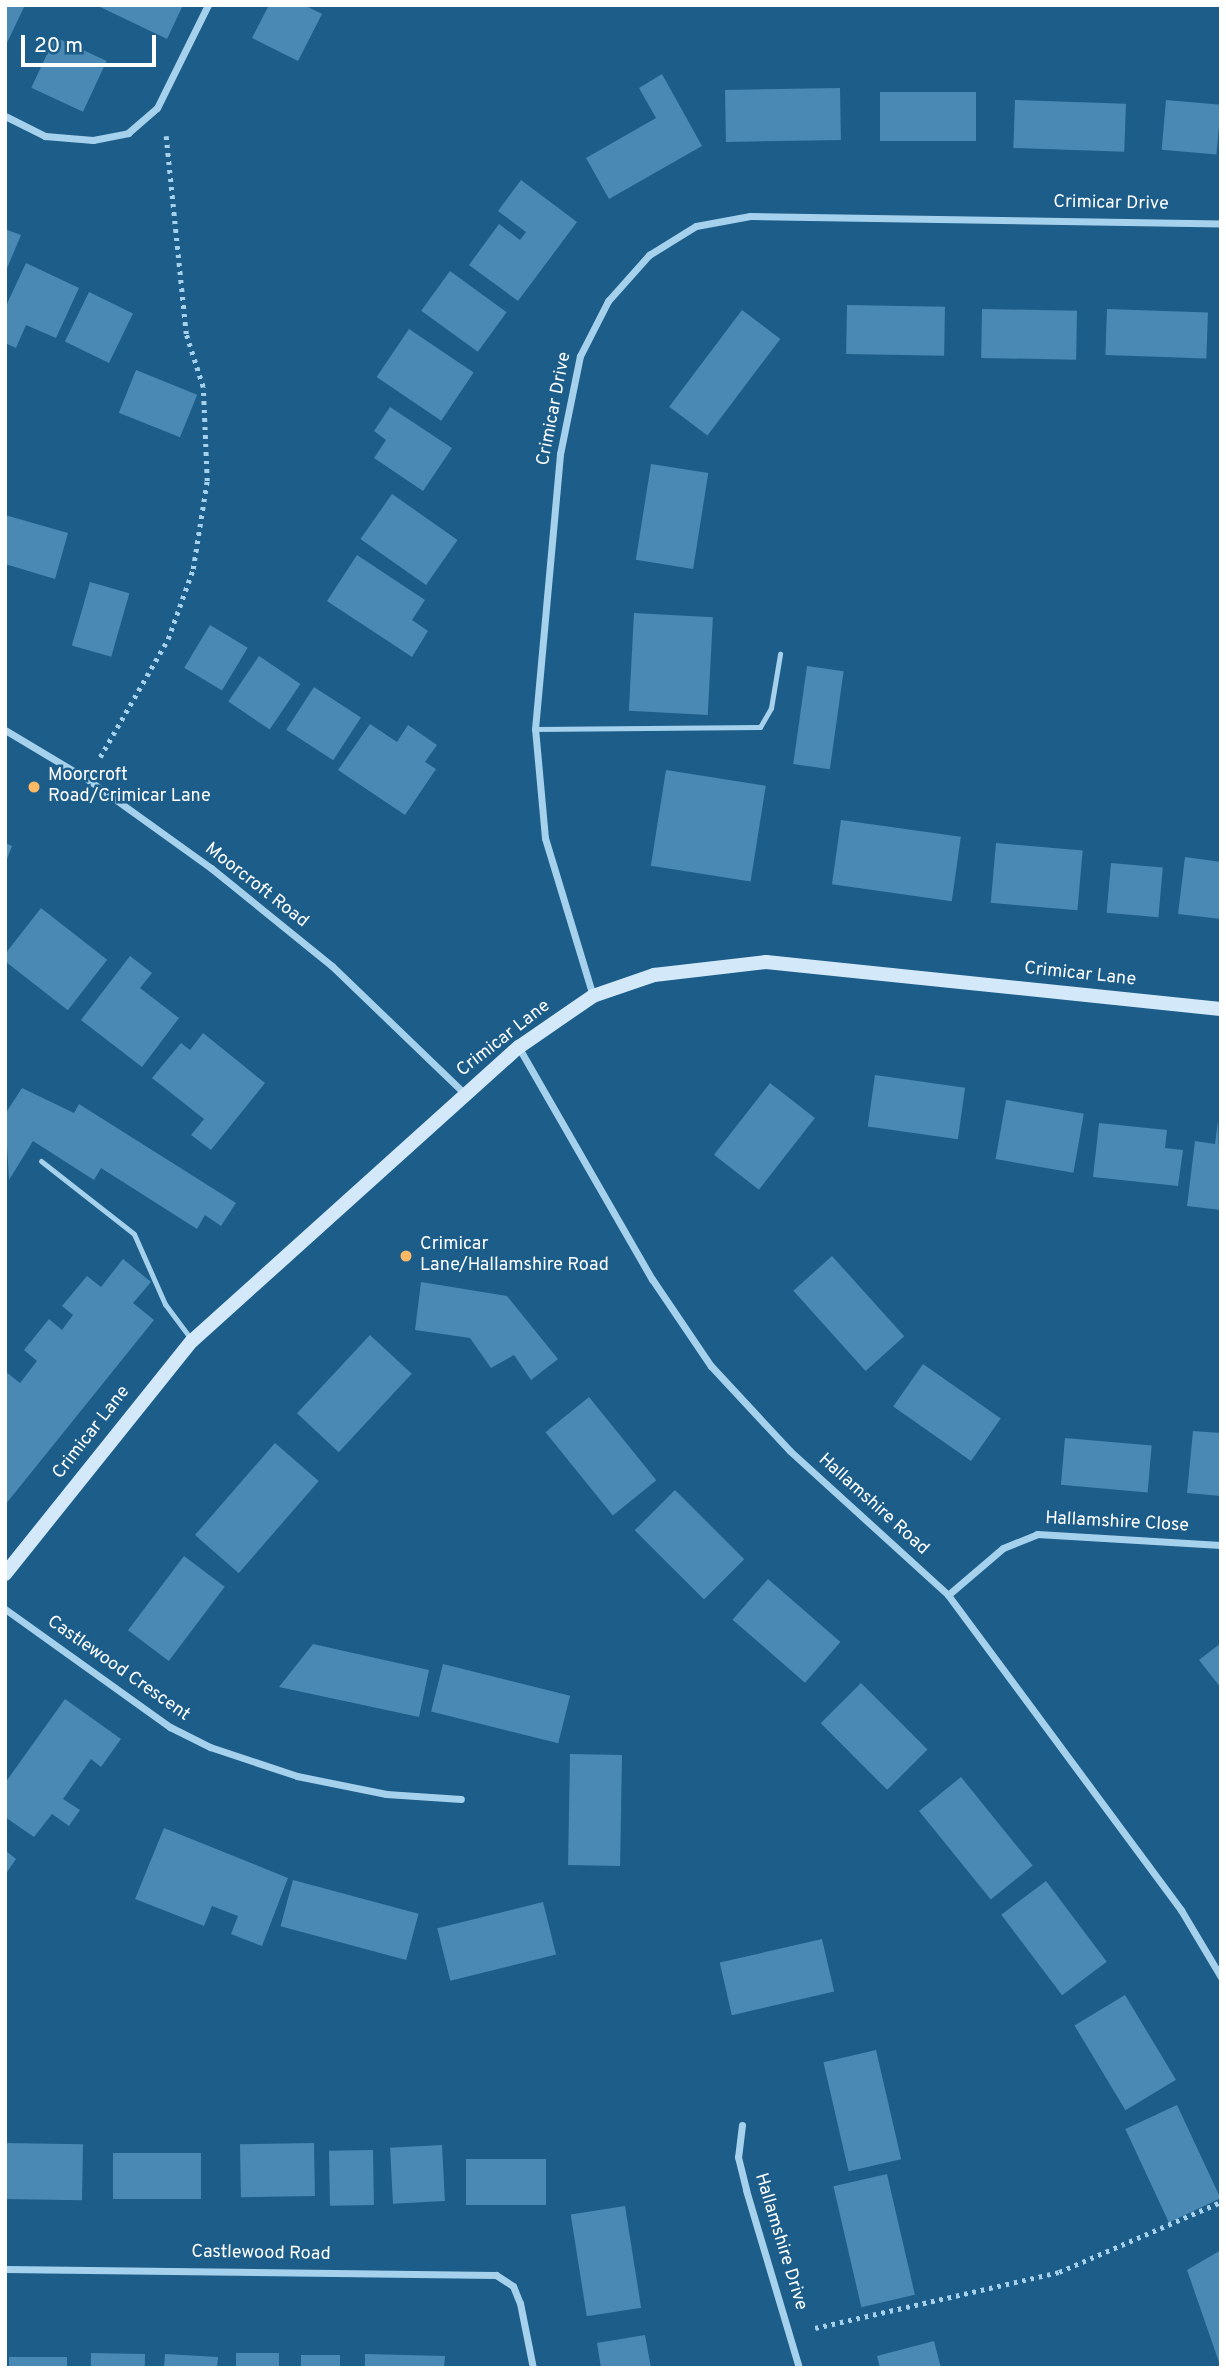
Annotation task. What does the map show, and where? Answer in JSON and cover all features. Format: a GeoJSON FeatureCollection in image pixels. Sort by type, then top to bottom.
{"type":"FeatureCollection","features":[{"type":"Feature","properties":{"kind":"street"},"geometry":{"type":"LineString","coordinates":[[5,116],[45,136],[93,140],[128,133],[157,108],[208,5]]}},
{"type":"Feature","properties":{"kind":"street","name":"Crimicar Drive"},"geometry":{"type":"LineString","coordinates":[[593,996],[545,838],[534,729],[554,505],[580,356],[608,301],[649,255],[696,226],[750,216],[1221,223]]}},
{"type":"Feature","properties":{"kind":"street","name":"Moorcroft Road"},"geometry":{"type":"LineString","coordinates":[[5,730],[87,779],[332,966],[465,1094]]}},
{"type":"Feature","properties":{"kind":"street","name":"Crimicar Lane"},"geometry":{"type":"LineString","coordinates":[[5,1574],[192,1341],[519,1047],[593,996],[654,975],[766,962],[1221,1009]]}},
{"type":"Feature","properties":{"kind":"street","name":"Hallamshire Road"},"geometry":{"type":"LineString","coordinates":[[519,1047],[652,1279],[711,1366],[790,1451],[948,1595],[1181,1910],[1221,1978]]}},
{"type":"Feature","properties":{"kind":"street","name":"Hallamshire Close"},"geometry":{"type":"LineString","coordinates":[[948,1595],[1003,1548],[1037,1534],[1221,1545]]}},
{"type":"Feature","properties":{"kind":"street","name":"Castlewood Crescent"},"geometry":{"type":"LineString","coordinates":[[5,1609],[170,1727],[210,1746],[335,1784],[461,1799]]}},
{"type":"Feature","properties":{"kind":"street","name":"Hallamshire Drive"},"geometry":{"type":"LineString","coordinates":[[742,2124],[738,2157],[799,2368]]}},
{"type":"Feature","properties":{"kind":"street","name":"Castlewood Road"},"geometry":{"type":"LineString","coordinates":[[5,2269],[496,2275],[513,2286],[533,2368]]}},
{"type":"Feature","properties":{"kind":"lane"},"geometry":{"type":"LineString","coordinates":[[534,729],[760,727],[771,708],[780,654]]}},
{"type":"Feature","properties":{"kind":"lane"},"geometry":{"type":"LineString","coordinates":[[41,1161],[134,1234],[164,1304],[192,1341]]}},
{"type":"Feature","properties":{"kind":"path"},"geometry":{"type":"LineString","coordinates":[[87,779],[168,639],[194,569],[207,481],[203,387],[186,334],[172,156],[157,108]]}},
{"type":"Feature","properties":{"kind":"path"},"geometry":{"type":"LineString","coordinates":[[790,2334],[1059,2272],[1221,2202]]}},
{"type":"Feature","properties":{"kind":"building"},"geometry":{"type":"Polygon","coordinates":[[[5,5],[25,5],[5,47],[5,5]]]}},
{"type":"Feature","properties":{"kind":"building"},"geometry":{"type":"Polygon","coordinates":[[[96,5],[183,5],[167,39],[96,5]]]}},
{"type":"Feature","properties":{"kind":"building"},"geometry":{"type":"Polygon","coordinates":[[[269,5],[304,5],[322,14],[298,61],[252,38],[269,5]]]}},
{"type":"Feature","properties":{"kind":"building"},"geometry":{"type":"Polygon","coordinates":[[[55,37],[107,61],[83,112],[31,88],[55,37]]]}},
{"type":"Feature","properties":{"kind":"building"},"geometry":{"type":"Polygon","coordinates":[[[662,74],[702,146],[609,199],[586,158],[656,118],[639,88],[662,74]]]}},
{"type":"Feature","properties":{"kind":"building"},"geometry":{"type":"Polygon","coordinates":[[[840,88],[841,140],[726,142],[725,90],[840,88]]]}},
{"type":"Feature","properties":{"kind":"building"},"geometry":{"type":"Polygon","coordinates":[[[880,92],[976,92],[976,141],[880,141],[880,92]]]}},
{"type":"Feature","properties":{"kind":"building"},"geometry":{"type":"Polygon","coordinates":[[[1015,100],[1126,104],[1124,152],[1013,148],[1015,100]]]}},
{"type":"Feature","properties":{"kind":"building"},"geometry":{"type":"Polygon","coordinates":[[[1166,100],[1221,105],[1216,155],[1162,150],[1166,100]]]}},
{"type":"Feature","properties":{"kind":"building"},"geometry":{"type":"Polygon","coordinates":[[[521,180],[577,222],[518,301],[469,265],[499,224],[520,240],[526,232],[498,211],[521,180]]]}},
{"type":"Feature","properties":{"kind":"building"},"geometry":{"type":"Polygon","coordinates":[[[5,229],[21,235],[5,273],[5,229]]]}},
{"type":"Feature","properties":{"kind":"building"},"geometry":{"type":"Polygon","coordinates":[[[26,263],[79,288],[56,338],[26,325],[16,348],[5,343],[5,308],[26,263]]]}},
{"type":"Feature","properties":{"kind":"building"},"geometry":{"type":"Polygon","coordinates":[[[450,271],[507,312],[478,352],[421,311],[450,271]]]}},
{"type":"Feature","properties":{"kind":"building"},"geometry":{"type":"Polygon","coordinates":[[[89,292],[133,313],[109,363],[65,341],[89,292]]]}},
{"type":"Feature","properties":{"kind":"building"},"geometry":{"type":"Polygon","coordinates":[[[847,305],[945,307],[944,356],[846,354],[847,305]]]}},
{"type":"Feature","properties":{"kind":"building"},"geometry":{"type":"Polygon","coordinates":[[[982,309],[1077,311],[1076,360],[981,358],[982,309]]]}},
{"type":"Feature","properties":{"kind":"building"},"geometry":{"type":"Polygon","coordinates":[[[1107,309],[1208,313],[1206,358],[1105,355],[1107,309]]]}},
{"type":"Feature","properties":{"kind":"building"},"geometry":{"type":"Polygon","coordinates":[[[742,310],[780,339],[708,436],[669,407],[742,310]]]}},
{"type":"Feature","properties":{"kind":"building"},"geometry":{"type":"Polygon","coordinates":[[[409,329],[474,373],[441,421],[377,377],[409,329]]]}},
{"type":"Feature","properties":{"kind":"building"},"geometry":{"type":"Polygon","coordinates":[[[136,370],[197,395],[180,437],[119,413],[136,370]]]}},
{"type":"Feature","properties":{"kind":"building"},"geometry":{"type":"Polygon","coordinates":[[[390,407],[452,448],[423,491],[374,458],[386,440],[374,431],[390,407]]]}},
{"type":"Feature","properties":{"kind":"building"},"geometry":{"type":"Polygon","coordinates":[[[651,464],[708,473],[693,569],[636,560],[651,464]]]}},
{"type":"Feature","properties":{"kind":"building"},"geometry":{"type":"Polygon","coordinates":[[[392,494],[458,540],[426,585],[360,539],[392,494]]]}},
{"type":"Feature","properties":{"kind":"building"},"geometry":{"type":"Polygon","coordinates":[[[5,515],[68,533],[55,579],[5,564],[5,515]]]}},
{"type":"Feature","properties":{"kind":"building"},"geometry":{"type":"Polygon","coordinates":[[[357,555],[425,600],[412,620],[428,631],[412,657],[327,601],[357,555]]]}},
{"type":"Feature","properties":{"kind":"building"},"geometry":{"type":"Polygon","coordinates":[[[90,582],[129,593],[111,657],[72,645],[90,582]]]}},
{"type":"Feature","properties":{"kind":"building"},"geometry":{"type":"Polygon","coordinates":[[[634,613],[713,617],[708,715],[629,711],[634,613]]]}},
{"type":"Feature","properties":{"kind":"building"},"geometry":{"type":"Polygon","coordinates":[[[210,625],[248,648],[222,691],[184,668],[210,625]]]}},
{"type":"Feature","properties":{"kind":"building"},"geometry":{"type":"Polygon","coordinates":[[[259,656],[300,684],[270,730],[228,702],[259,656]]]}},
{"type":"Feature","properties":{"kind":"building"},"geometry":{"type":"Polygon","coordinates":[[[807,666],[844,671],[830,769],[793,764],[807,666]]]}},
{"type":"Feature","properties":{"kind":"building"},"geometry":{"type":"Polygon","coordinates":[[[314,687],[361,717],[333,760],[286,730],[314,687]]]}},
{"type":"Feature","properties":{"kind":"building"},"geometry":{"type":"Polygon","coordinates":[[[370,724],[397,742],[408,725],[437,745],[425,762],[436,769],[405,815],[338,770],[370,724]]]}},
{"type":"Feature","properties":{"kind":"building"},"geometry":{"type":"Polygon","coordinates":[[[666,770],[766,786],[751,882],[651,866],[666,770]]]}},
{"type":"Feature","properties":{"kind":"building"},"geometry":{"type":"Polygon","coordinates":[[[841,820],[961,837],[952,901],[832,884],[841,820]]]}},
{"type":"Feature","properties":{"kind":"building"},"geometry":{"type":"Polygon","coordinates":[[[5,843],[12,846],[5,864],[5,843]]]}},
{"type":"Feature","properties":{"kind":"building"},"geometry":{"type":"Polygon","coordinates":[[[996,843],[1083,851],[1077,910],[991,903],[996,843]]]}},
{"type":"Feature","properties":{"kind":"building"},"geometry":{"type":"Polygon","coordinates":[[[1185,857],[1221,862],[1221,919],[1178,914],[1185,857]]]}},
{"type":"Feature","properties":{"kind":"building"},"geometry":{"type":"Polygon","coordinates":[[[1111,863],[1163,868],[1158,917],[1107,913],[1111,863]]]}},
{"type":"Feature","properties":{"kind":"building"},"geometry":{"type":"Polygon","coordinates":[[[41,908],[107,960],[68,1010],[5,961],[5,954],[41,908]]]}},
{"type":"Feature","properties":{"kind":"building"},"geometry":{"type":"Polygon","coordinates":[[[130,956],[152,973],[140,988],[179,1018],[142,1067],[81,1020],[130,956]]]}},
{"type":"Feature","properties":{"kind":"building"},"geometry":{"type":"Polygon","coordinates":[[[203,1033],[265,1083],[211,1150],[191,1135],[204,1119],[152,1078],[181,1043],[190,1050],[203,1033]]]}},
{"type":"Feature","properties":{"kind":"building"},"geometry":{"type":"Polygon","coordinates":[[[875,1075],[965,1088],[958,1139],[868,1126],[875,1075]]]}},
{"type":"Feature","properties":{"kind":"building"},"geometry":{"type":"Polygon","coordinates":[[[770,1083],[815,1118],[759,1190],[714,1155],[770,1083]]]}},
{"type":"Feature","properties":{"kind":"building"},"geometry":{"type":"Polygon","coordinates":[[[22,1088],[74,1113],[79,1104],[236,1203],[221,1226],[205,1215],[197,1229],[101,1168],[94,1180],[33,1141],[9,1180],[5,1114],[22,1088]]]}},
{"type":"Feature","properties":{"kind":"building"},"geometry":{"type":"Polygon","coordinates":[[[1006,1100],[1084,1114],[1073,1173],[996,1159],[1006,1100]]]}},
{"type":"Feature","properties":{"kind":"building"},"geometry":{"type":"Polygon","coordinates":[[[1218,1121],[1221,1210],[1187,1206],[1195,1141],[1215,1144],[1218,1121]]]}},
{"type":"Feature","properties":{"kind":"building"},"geometry":{"type":"Polygon","coordinates":[[[1099,1123],[1167,1130],[1165,1148],[1183,1150],[1178,1186],[1093,1177],[1099,1123]]]}},
{"type":"Feature","properties":{"kind":"building"},"geometry":{"type":"Polygon","coordinates":[[[832,1256],[904,1336],[866,1371],[793,1291],[832,1256]]]}},
{"type":"Feature","properties":{"kind":"building"},"geometry":{"type":"Polygon","coordinates":[[[123,1259],[151,1282],[133,1303],[154,1320],[5,1505],[5,1371],[20,1383],[37,1361],[24,1350],[49,1319],[62,1330],[73,1315],[62,1306],[87,1276],[101,1287],[123,1259]]]}},
{"type":"Feature","properties":{"kind":"building"},"geometry":{"type":"Polygon","coordinates":[[[421,1282],[507,1296],[558,1359],[531,1380],[514,1355],[491,1368],[470,1338],[415,1330],[421,1282]]]}},
{"type":"Feature","properties":{"kind":"building"},"geometry":{"type":"Polygon","coordinates":[[[370,1335],[412,1374],[339,1452],[297,1413],[370,1335]]]}},
{"type":"Feature","properties":{"kind":"building"},"geometry":{"type":"Polygon","coordinates":[[[923,1364],[1001,1418],[971,1461],[893,1407],[923,1364]]]}},
{"type":"Feature","properties":{"kind":"building"},"geometry":{"type":"Polygon","coordinates":[[[589,1397],[656,1480],[613,1515],[545,1432],[589,1397]]]}},
{"type":"Feature","properties":{"kind":"building"},"geometry":{"type":"Polygon","coordinates":[[[1193,1431],[1221,1433],[1221,1496],[1187,1493],[1193,1431]]]}},
{"type":"Feature","properties":{"kind":"building"},"geometry":{"type":"Polygon","coordinates":[[[1065,1438],[1152,1446],[1148,1492],[1061,1485],[1065,1438]]]}},
{"type":"Feature","properties":{"kind":"building"},"geometry":{"type":"Polygon","coordinates":[[[275,1443],[319,1481],[239,1573],[195,1535],[275,1443]]]}},
{"type":"Feature","properties":{"kind":"building"},"geometry":{"type":"Polygon","coordinates":[[[675,1490],[744,1559],[704,1600],[635,1530],[675,1490]]]}},
{"type":"Feature","properties":{"kind":"building"},"geometry":{"type":"Polygon","coordinates":[[[184,1556],[225,1587],[169,1661],[128,1630],[184,1556]]]}},
{"type":"Feature","properties":{"kind":"building"},"geometry":{"type":"Polygon","coordinates":[[[768,1579],[840,1642],[805,1683],[733,1620],[768,1579]]]}},
{"type":"Feature","properties":{"kind":"building"},"geometry":{"type":"Polygon","coordinates":[[[1221,1643],[1221,1688],[1199,1660],[1221,1643]]]}},
{"type":"Feature","properties":{"kind":"building"},"geometry":{"type":"Polygon","coordinates":[[[313,1644],[429,1670],[419,1717],[279,1687],[313,1644]]]}},
{"type":"Feature","properties":{"kind":"building"},"geometry":{"type":"Polygon","coordinates":[[[443,1664],[570,1696],[558,1743],[431,1712],[443,1664]]]}},
{"type":"Feature","properties":{"kind":"building"},"geometry":{"type":"Polygon","coordinates":[[[861,1683],[927,1749],[887,1790],[821,1723],[861,1683]]]}},
{"type":"Feature","properties":{"kind":"building"},"geometry":{"type":"Polygon","coordinates":[[[65,1699],[121,1739],[101,1767],[91,1759],[63,1799],[80,1810],[69,1826],[52,1814],[34,1837],[5,1817],[5,1783],[65,1699]]]}},
{"type":"Feature","properties":{"kind":"building"},"geometry":{"type":"Polygon","coordinates":[[[570,1754],[622,1755],[620,1866],[568,1865],[570,1754]]]}},
{"type":"Feature","properties":{"kind":"building"},"geometry":{"type":"Polygon","coordinates":[[[961,1777],[1033,1866],[991,1900],[919,1811],[961,1777]]]}},
{"type":"Feature","properties":{"kind":"building"},"geometry":{"type":"Polygon","coordinates":[[[164,1828],[288,1878],[262,1946],[231,1934],[238,1916],[212,1906],[204,1926],[135,1899],[164,1828]]]}},
{"type":"Feature","properties":{"kind":"building"},"geometry":{"type":"Polygon","coordinates":[[[5,1850],[16,1859],[5,1875],[5,1850]]]}},
{"type":"Feature","properties":{"kind":"building"},"geometry":{"type":"Polygon","coordinates":[[[293,1880],[419,1914],[406,1960],[281,1926],[293,1880]]]}},
{"type":"Feature","properties":{"kind":"building"},"geometry":{"type":"Polygon","coordinates":[[[1046,1881],[1107,1962],[1062,1995],[1001,1915],[1046,1881]]]}},
{"type":"Feature","properties":{"kind":"building"},"geometry":{"type":"Polygon","coordinates":[[[543,1902],[556,1954],[450,1981],[437,1928],[543,1902]]]}},
{"type":"Feature","properties":{"kind":"building"},"geometry":{"type":"Polygon","coordinates":[[[822,1939],[834,1992],[732,2015],[720,1963],[822,1939]]]}},
{"type":"Feature","properties":{"kind":"building"},"geometry":{"type":"Polygon","coordinates":[[[1125,1995],[1176,2080],[1125,2110],[1074,2025],[1125,1995]]]}},
{"type":"Feature","properties":{"kind":"building"},"geometry":{"type":"Polygon","coordinates":[[[876,2050],[901,2159],[849,2171],[823,2062],[876,2050]]]}},
{"type":"Feature","properties":{"kind":"building"},"geometry":{"type":"Polygon","coordinates":[[[1177,2105],[1221,2198],[1169,2222],[1125,2129],[1177,2105]]]}},
{"type":"Feature","properties":{"kind":"building"},"geometry":{"type":"Polygon","coordinates":[[[5,2143],[83,2144],[82,2200],[5,2199],[5,2143]]]}},
{"type":"Feature","properties":{"kind":"building"},"geometry":{"type":"Polygon","coordinates":[[[314,2143],[315,2196],[241,2197],[240,2144],[314,2143]]]}},
{"type":"Feature","properties":{"kind":"building"},"geometry":{"type":"Polygon","coordinates":[[[442,2145],[445,2201],[393,2204],[390,2148],[442,2145]]]}},
{"type":"Feature","properties":{"kind":"building"},"geometry":{"type":"Polygon","coordinates":[[[373,2150],[374,2205],[330,2206],[329,2151],[373,2150]]]}},
{"type":"Feature","properties":{"kind":"building"},"geometry":{"type":"Polygon","coordinates":[[[113,2153],[201,2153],[201,2199],[113,2199],[113,2153]]]}},
{"type":"Feature","properties":{"kind":"building"},"geometry":{"type":"Polygon","coordinates":[[[466,2159],[546,2159],[546,2205],[466,2205],[466,2159]]]}},
{"type":"Feature","properties":{"kind":"building"},"geometry":{"type":"Polygon","coordinates":[[[887,2174],[915,2295],[861,2307],[833,2186],[887,2174]]]}},
{"type":"Feature","properties":{"kind":"building"},"geometry":{"type":"Polygon","coordinates":[[[625,2206],[641,2308],[587,2316],[571,2215],[625,2206]]]}},
{"type":"Feature","properties":{"kind":"building"},"geometry":{"type":"Polygon","coordinates":[[[1221,2250],[1221,2365],[1220,2365],[1187,2270],[1221,2250]]]}},
{"type":"Feature","properties":{"kind":"building"},"geometry":{"type":"Polygon","coordinates":[[[645,2335],[651,2368],[601,2368],[597,2343],[645,2335]]]}},
{"type":"Feature","properties":{"kind":"building"},"geometry":{"type":"Polygon","coordinates":[[[934,2341],[941,2368],[880,2368],[877,2356],[934,2341]]]}},
{"type":"Feature","properties":{"kind":"building"},"geometry":{"type":"Polygon","coordinates":[[[91,2353],[145,2354],[145,2368],[91,2368],[91,2353]]]}},
{"type":"Feature","properties":{"kind":"building"},"geometry":{"type":"Polygon","coordinates":[[[236,2353],[279,2353],[279,2368],[236,2368],[236,2353]]]}},
{"type":"Feature","properties":{"kind":"building"},"geometry":{"type":"Polygon","coordinates":[[[165,2354],[218,2357],[217,2368],[164,2368],[165,2354]]]}},
{"type":"Feature","properties":{"kind":"building"},"geometry":{"type":"Polygon","coordinates":[[[365,2354],[445,2356],[444,2368],[365,2368],[365,2354]]]}},
{"type":"Feature","properties":{"kind":"building"},"geometry":{"type":"Polygon","coordinates":[[[301,2355],[340,2355],[340,2368],[301,2368],[301,2355]]]}},
{"type":"Feature","properties":{"kind":"building"},"geometry":{"type":"Polygon","coordinates":[[[9,2357],[67,2357],[67,2368],[9,2368],[9,2357]]]}},
{"type":"Feature","properties":{"kind":"place","name":"Moorcroft Road/Crimicar Lane"},"geometry":{"type":"Point","coordinates":[34,787]}},
{"type":"Feature","properties":{"kind":"place","name":"Crimicar Lane/Hallamshire Road"},"geometry":{"type":"Point","coordinates":[406,1256]}}]}
